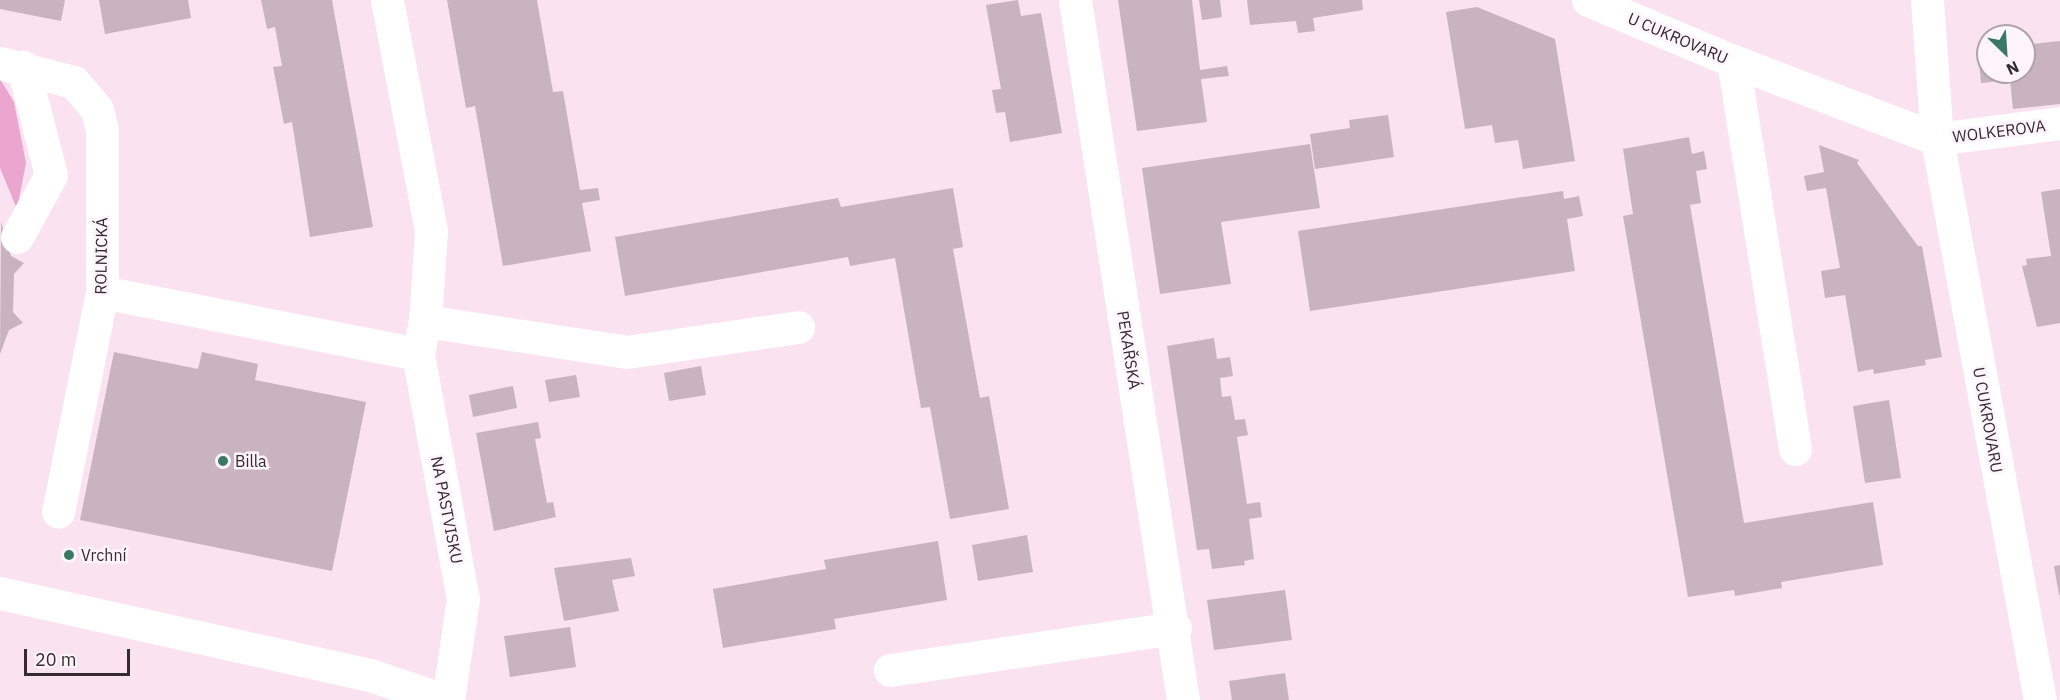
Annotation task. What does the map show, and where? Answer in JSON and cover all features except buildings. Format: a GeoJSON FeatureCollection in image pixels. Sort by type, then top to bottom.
{"type":"FeatureCollection","features":[{"type":"Feature","properties":{"kind":"street","name":"NA PASTVISKU"},"geometry":{"type":"LineString","coordinates":[[387,0],[431,231],[425,321],[418,354],[463,599],[446,700]]}},
{"type":"Feature","properties":{"kind":"street","name":"PEKAŘSKÁ"},"geometry":{"type":"LineString","coordinates":[[1075,0],[1096,152],[1175,628],[1183,700]]}},
{"type":"Feature","properties":{"kind":"street","name":"U CUKROVARU"},"geometry":{"type":"LineString","coordinates":[[1588,0],[1732,61],[1937,139]]}},
{"type":"Feature","properties":{"kind":"street","name":"U CUKROVARU"},"geometry":{"type":"LineString","coordinates":[[1927,0],[1937,139],[2040,700]]}},
{"type":"Feature","properties":{"kind":"street"},"geometry":{"type":"LineString","coordinates":[[1732,61],[1795,449]]}},
{"type":"Feature","properties":{"kind":"street"},"geometry":{"type":"LineString","coordinates":[[11,65],[51,175],[17,237]]}},
{"type":"Feature","properties":{"kind":"street","name":"ROLNICKÁ"},"geometry":{"type":"LineString","coordinates":[[11,65],[74,82],[97,109],[102,130],[102,292],[58,512]]}},
{"type":"Feature","properties":{"kind":"street","name":"WOLKEROVA"},"geometry":{"type":"LineString","coordinates":[[1937,139],[2060,123]]}},
{"type":"Feature","properties":{"kind":"street"},"geometry":{"type":"LineString","coordinates":[[102,292],[418,354]]}},
{"type":"Feature","properties":{"kind":"street"},"geometry":{"type":"LineString","coordinates":[[425,321],[627,352],[798,327]]}},
{"type":"Feature","properties":{"kind":"street"},"geometry":{"type":"LineString","coordinates":[[0,593],[370,675],[446,700]]}},
{"type":"Feature","properties":{"kind":"street"},"geometry":{"type":"LineString","coordinates":[[890,670],[1175,628]]}},
{"type":"Feature","properties":{"kind":"shaded area"},"geometry":{"type":"Polygon","coordinates":[[[0,79],[14,102],[26,163],[17,209],[0,168],[0,79]]]}},
{"type":"Feature","properties":{"kind":"place","name":"Billa"},"geometry":{"type":"Point","coordinates":[223,461]}},
{"type":"Feature","properties":{"kind":"place","name":"Vrchní"},"geometry":{"type":"Point","coordinates":[69,555]}}]}
